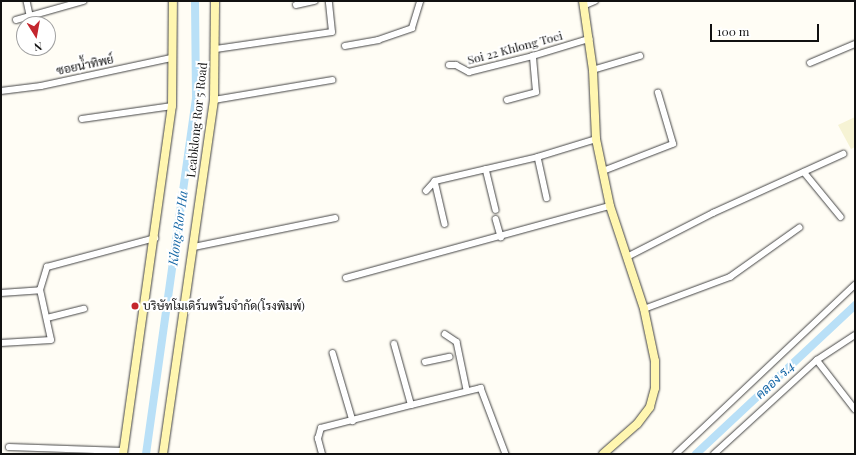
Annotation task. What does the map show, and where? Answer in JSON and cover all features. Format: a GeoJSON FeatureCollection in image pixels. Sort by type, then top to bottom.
{"type":"FeatureCollection","features":[{"type":"Feature","properties":{"kind":"street"},"geometry":{"type":"LineString","coordinates":[[27,1],[30,15],[71,2],[83,1]]}},
{"type":"Feature","properties":{"kind":"street"},"geometry":{"type":"LineString","coordinates":[[9,447],[124,453],[155,238],[172,106],[174,1]]}},
{"type":"Feature","properties":{"kind":"street","name":"Leabklong Ror 5 Road"},"geometry":{"type":"LineString","coordinates":[[163,454],[214,100],[216,49],[215,1]]}},
{"type":"Feature","properties":{"kind":"street"},"geometry":{"type":"LineString","coordinates":[[296,5],[316,1]]}},
{"type":"Feature","properties":{"kind":"street"},"geometry":{"type":"LineString","coordinates":[[216,49],[332,32],[329,1]]}},
{"type":"Feature","properties":{"kind":"street"},"geometry":{"type":"LineString","coordinates":[[345,46],[378,40],[412,28],[420,1]]}},
{"type":"Feature","properties":{"kind":"street"},"geometry":{"type":"LineString","coordinates":[[595,1],[583,3],[593,70],[596,139],[610,206],[644,309],[655,361],[655,388],[650,407],[637,424],[603,454]]}},
{"type":"Feature","properties":{"kind":"street","name":"Soi 22 Khlong Toei"},"geometry":{"type":"LineString","coordinates":[[449,65],[456,65],[469,72],[533,56],[589,38]]}},
{"type":"Feature","properties":{"kind":"street"},"geometry":{"type":"LineString","coordinates":[[810,63],[855,44]]}},
{"type":"Feature","properties":{"kind":"street"},"geometry":{"type":"LineString","coordinates":[[507,100],[536,92],[533,56]]}},
{"type":"Feature","properties":{"kind":"street"},"geometry":{"type":"LineString","coordinates":[[593,70],[640,56]]}},
{"type":"Feature","properties":{"kind":"street","name":"ซอยน้ำทิพย์"},"geometry":{"type":"LineString","coordinates":[[1,91],[41,86],[172,58]]}},
{"type":"Feature","properties":{"kind":"street"},"geometry":{"type":"LineString","coordinates":[[214,100],[332,80]]}},
{"type":"Feature","properties":{"kind":"street"},"geometry":{"type":"LineString","coordinates":[[603,171],[672,144],[658,94]]}},
{"type":"Feature","properties":{"kind":"street"},"geometry":{"type":"LineString","coordinates":[[82,120],[172,106]]}},
{"type":"Feature","properties":{"kind":"street"},"geometry":{"type":"LineString","coordinates":[[426,191],[435,181],[538,157],[596,139]]}},
{"type":"Feature","properties":{"kind":"street"},"geometry":{"type":"LineString","coordinates":[[627,257],[713,213],[843,154]]}},
{"type":"Feature","properties":{"kind":"street"},"geometry":{"type":"LineString","coordinates":[[538,157],[548,198]]}},
{"type":"Feature","properties":{"kind":"street"},"geometry":{"type":"LineString","coordinates":[[486,169],[496,210]]}},
{"type":"Feature","properties":{"kind":"street"},"geometry":{"type":"LineString","coordinates":[[804,172],[841,216]]}},
{"type":"Feature","properties":{"kind":"street"},"geometry":{"type":"LineString","coordinates":[[435,181],[445,224]]}},
{"type":"Feature","properties":{"kind":"street"},"geometry":{"type":"LineString","coordinates":[[346,278],[501,237],[610,206]]}},
{"type":"Feature","properties":{"kind":"street"},"geometry":{"type":"LineString","coordinates":[[194,247],[335,218]]}},
{"type":"Feature","properties":{"kind":"street"},"geometry":{"type":"LineString","coordinates":[[496,219],[501,237]]}},
{"type":"Feature","properties":{"kind":"street"},"geometry":{"type":"LineString","coordinates":[[644,309],[730,277],[799,228]]}},
{"type":"Feature","properties":{"kind":"street"},"geometry":{"type":"LineString","coordinates":[[1,343],[52,340],[40,290],[47,267],[155,238]]}},
{"type":"Feature","properties":{"kind":"street"},"geometry":{"type":"LineString","coordinates":[[676,454],[855,285]]}},
{"type":"Feature","properties":{"kind":"street"},"geometry":{"type":"LineString","coordinates":[[1,293],[40,290]]}},
{"type":"Feature","properties":{"kind":"street"},"geometry":{"type":"LineString","coordinates":[[47,318],[84,309]]}},
{"type":"Feature","properties":{"kind":"street"},"geometry":{"type":"LineString","coordinates":[[445,334],[457,342],[458,356],[467,390]]}},
{"type":"Feature","properties":{"kind":"street"},"geometry":{"type":"LineString","coordinates":[[714,454],[817,360],[855,335]]}},
{"type":"Feature","properties":{"kind":"street"},"geometry":{"type":"LineString","coordinates":[[394,344],[411,405]]}},
{"type":"Feature","properties":{"kind":"street"},"geometry":{"type":"LineString","coordinates":[[333,353],[353,421]]}},
{"type":"Feature","properties":{"kind":"street"},"geometry":{"type":"LineString","coordinates":[[425,362],[449,357]]}},
{"type":"Feature","properties":{"kind":"street"},"geometry":{"type":"LineString","coordinates":[[817,360],[855,409]]}},
{"type":"Feature","properties":{"kind":"street"},"geometry":{"type":"LineString","coordinates":[[322,454],[318,439],[321,428],[353,421],[467,390],[481,388],[506,454]]}},
{"type":"Feature","properties":{"kind":"shaded area"},"geometry":{"type":"Polygon","coordinates":[[[855,117],[855,147],[851,149],[838,125],[855,117]]]}},
{"type":"Feature","properties":{"kind":"waterway","name":"Klong Ror Ha"},"geometry":{"type":"LineString","coordinates":[[146,454],[196,97],[195,1]]}},
{"type":"Feature","properties":{"kind":"waterway","name":"คลอง ร.4"},"geometry":{"type":"LineString","coordinates":[[696,454],[855,305]]}},
{"type":"Feature","properties":{"kind":"place","name":"บริษัทโมเดิร์นพริ้นจำกัด(โรงพิมพ์)"},"geometry":{"type":"Point","coordinates":[135,306]}}]}
